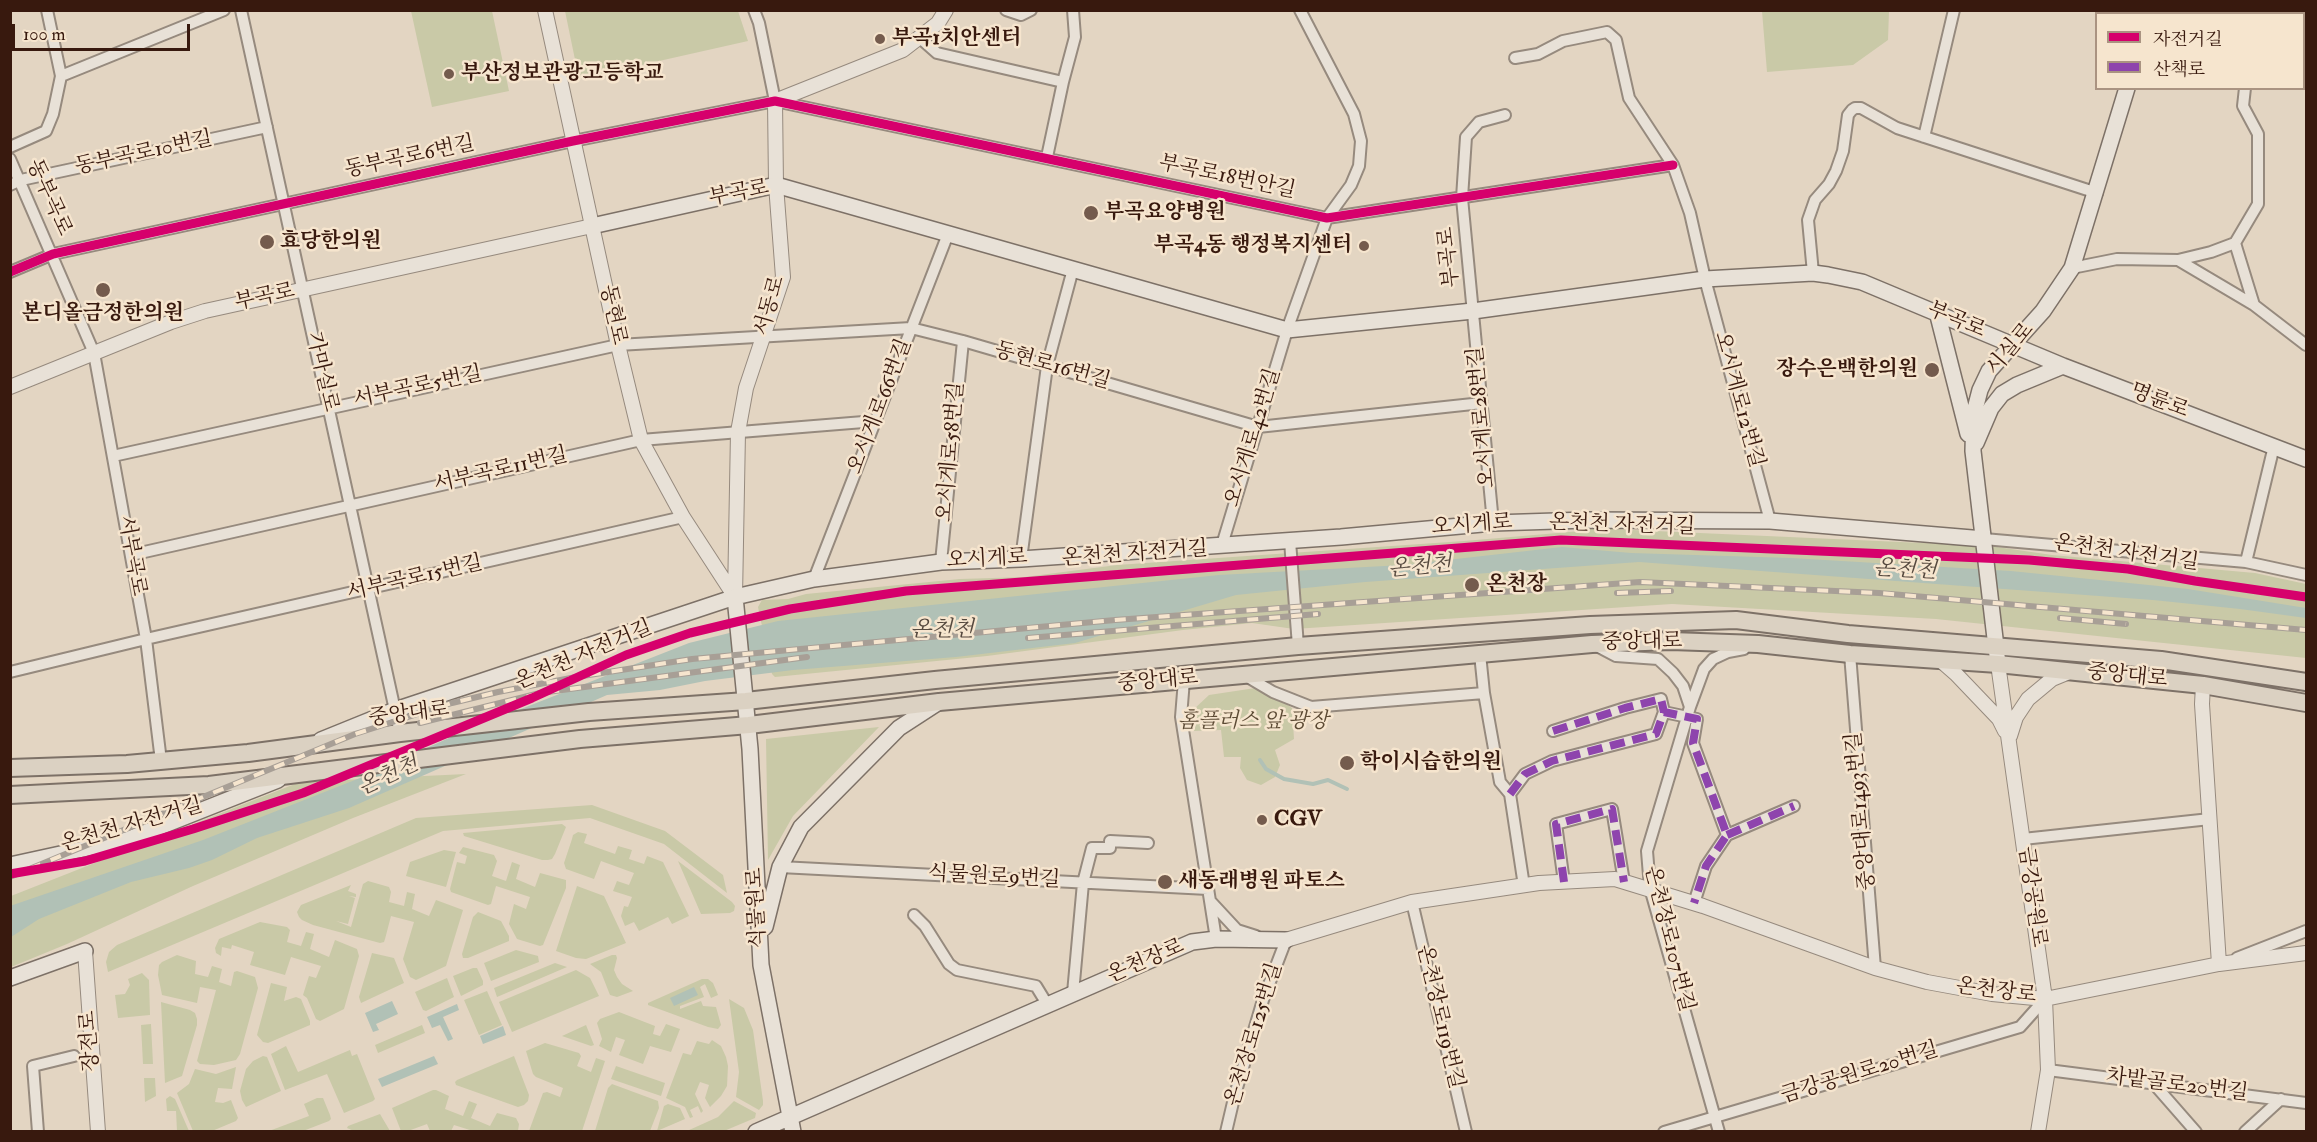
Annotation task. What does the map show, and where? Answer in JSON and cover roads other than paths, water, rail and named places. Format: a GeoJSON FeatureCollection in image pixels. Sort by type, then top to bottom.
{"type":"FeatureCollection","features":[{"type":"Feature","properties":{"kind":"main road","name":"시실로"},"geometry":{"type":"LineString","coordinates":[[1998,664],[1973,451],[1974,413],[1980,390],[1989,371],[2029,329],[2056,295],[2072,267],[2097,193],[2126,90]]}},
{"type":"Feature","properties":{"kind":"main road","name":"부곡로"},"geometry":{"type":"LineString","coordinates":[[592,226],[776,185],[1287,330],[1473,311],[1705,279],[1813,273],[1862,282],[2012,345]]}},
{"type":"Feature","properties":{"kind":"main road"},"geometry":{"type":"LineString","coordinates":[[1937,312],[1973,451]]}},
{"type":"Feature","properties":{"kind":"main road","name":"명륜로"},"geometry":{"type":"LineString","coordinates":[[2012,345],[2307,459]]}},
{"type":"Feature","properties":{"kind":"main road"},"geometry":{"type":"LineString","coordinates":[[1973,451],[1991,408],[2002,394],[2032,378],[2064,366]]}},
{"type":"Feature","properties":{"kind":"main road","name":"오시게로"},"geometry":{"type":"LineString","coordinates":[[305,747],[395,710],[735,597],[814,579],[941,562],[1021,559],[1290,541],[1493,523],[1587,520],[1770,521],[1984,543]]}},
{"type":"Feature","properties":{"kind":"main road","name":"식물원로"},"geometry":{"type":"LineString","coordinates":[[735,597],[749,725],[761,966],[794,1131]]}},
{"type":"Feature","properties":{"kind":"main road","name":"중앙대로"},"geometry":{"type":"LineString","coordinates":[[10,768],[161,761],[305,747],[400,733],[589,712],[746,701],[936,680],[1298,646],[1590,625],[1736,620],[1848,634],[2161,660],[2307,681]]}},
{"type":"Feature","properties":{"kind":"main road","name":"중앙대로"},"geometry":{"type":"LineString","coordinates":[[10,795],[209,784],[580,739],[749,725],[939,702],[1592,644],[1671,641],[1758,644],[1850,654],[1998,664],[2203,685],[2307,703]]}},
{"type":"Feature","properties":{"kind":"main road"},"geometry":{"type":"LineString","coordinates":[[761,966],[766,921],[780,867],[801,826],[899,728],[939,702]]}},
{"type":"Feature","properties":{"kind":"main road"},"geometry":{"type":"LineString","coordinates":[[10,865],[129,839],[295,774]]}},
{"type":"Feature","properties":{"kind":"main road","name":"온천장로"},"geometry":{"type":"LineString","coordinates":[[756,1131],[1192,942],[1216,939],[1286,940]]}},
{"type":"Feature","properties":{"kind":"main road"},"geometry":{"type":"LineString","coordinates":[[11,975],[85,951]]}},
{"type":"Feature","properties":{"kind":"street"},"geometry":{"type":"LineString","coordinates":[[10,147],[46,131],[53,114],[61,76],[47,10]]}},
{"type":"Feature","properties":{"kind":"street"},"geometry":{"type":"LineString","coordinates":[[61,76],[224,10]]}},
{"type":"Feature","properties":{"kind":"street","name":"가마실로"},"geometry":{"type":"LineString","coordinates":[[241,10],[400,733]]}},
{"type":"Feature","properties":{"kind":"street","name":"동현로"},"geometry":{"type":"LineString","coordinates":[[545,10],[641,440],[683,517],[735,597]]}},
{"type":"Feature","properties":{"kind":"street"},"geometry":{"type":"LineString","coordinates":[[754,10],[759,23],[776,101],[903,50],[938,23],[946,10]]}},
{"type":"Feature","properties":{"kind":"street"},"geometry":{"type":"LineString","coordinates":[[1006,10],[1021,15],[1031,10]]}},
{"type":"Feature","properties":{"kind":"street"},"geometry":{"type":"LineString","coordinates":[[1047,158],[1062,82],[1075,36],[1073,10]]}},
{"type":"Feature","properties":{"kind":"street","name":"오시게로42번길"},"geometry":{"type":"LineString","coordinates":[[1222,545],[1287,330],[1327,218],[1351,185],[1359,166],[1361,141],[1354,114],[1300,10]]}},
{"type":"Feature","properties":{"kind":"street"},"geometry":{"type":"LineString","coordinates":[[1924,137],[1954,10]]}},
{"type":"Feature","properties":{"kind":"street","name":"오시게로12번길"},"geometry":{"type":"LineString","coordinates":[[1515,58],[1538,54],[1563,41],[1610,32],[1616,40],[1629,98],[1674,165],[1690,213],[1705,279],[1770,521]]}},
{"type":"Feature","properties":{"kind":"street"},"geometry":{"type":"LineString","coordinates":[[920,38],[937,53],[1062,82]]}},
{"type":"Feature","properties":{"kind":"street"},"geometry":{"type":"LineString","coordinates":[[2072,267],[2117,259],[2178,260],[2235,243],[2258,204],[2258,134],[2243,106],[2245,90]]}},
{"type":"Feature","properties":{"kind":"street","name":"동부곡로6번길"},"geometry":{"type":"LineString","coordinates":[[10,272],[53,254],[573,141],[776,101]]}},
{"type":"Feature","properties":{"kind":"street","name":"부곡로18번안길"},"geometry":{"type":"LineString","coordinates":[[776,101],[1327,218],[1674,165]]}},
{"type":"Feature","properties":{"kind":"street","name":"서동로"},"geometry":{"type":"LineString","coordinates":[[735,597],[738,432],[746,388],[783,277],[776,185],[776,101]]}},
{"type":"Feature","properties":{"kind":"street"},"geometry":{"type":"LineString","coordinates":[[1813,273],[1808,220],[1815,200],[1829,184],[1836,171],[1843,151],[1848,115],[1852,110],[1861,108],[1897,128],[2097,193]]}},
{"type":"Feature","properties":{"kind":"street","name":"부곡로"},"geometry":{"type":"LineString","coordinates":[[1473,311],[1462,198],[1466,137],[1479,122],[1504,115]]}},
{"type":"Feature","properties":{"kind":"street","name":"동부곡로10번길"},"geometry":{"type":"LineString","coordinates":[[16,182],[267,127]]}},
{"type":"Feature","properties":{"kind":"street","name":"동부곡로"},"geometry":{"type":"LineString","coordinates":[[10,159],[16,182],[53,254],[94,353]]}},
{"type":"Feature","properties":{"kind":"street","name":"부곡로"},"geometry":{"type":"LineString","coordinates":[[10,387],[204,311],[592,226]]}},
{"type":"Feature","properties":{"kind":"street","name":"오시게로66번길"},"geometry":{"type":"LineString","coordinates":[[814,579],[948,234]]}},
{"type":"Feature","properties":{"kind":"street"},"geometry":{"type":"LineString","coordinates":[[2235,243],[2254,305]]}},
{"type":"Feature","properties":{"kind":"street"},"geometry":{"type":"LineString","coordinates":[[2178,260],[2254,305],[2307,345]]}},
{"type":"Feature","properties":{"kind":"street"},"geometry":{"type":"LineString","coordinates":[[1021,559],[1047,366],[1073,269]]}},
{"type":"Feature","properties":{"kind":"street","name":"오시게로28번길"},"geometry":{"type":"LineString","coordinates":[[1473,311],[1493,523]]}},
{"type":"Feature","properties":{"kind":"street","name":"동현로16번길"},"geometry":{"type":"LineString","coordinates":[[618,345],[911,328],[963,341],[1257,427],[1482,403]]}},
{"type":"Feature","properties":{"kind":"street","name":"오시게로58번길"},"geometry":{"type":"LineString","coordinates":[[941,562],[963,341]]}},
{"type":"Feature","properties":{"kind":"street","name":"서부곡로5번길"},"geometry":{"type":"LineString","coordinates":[[113,456],[618,345]]}},
{"type":"Feature","properties":{"kind":"street","name":"서부곡로"},"geometry":{"type":"LineString","coordinates":[[94,353],[146,639],[161,761]]}},
{"type":"Feature","properties":{"kind":"street","name":"서부곡로11번길"},"geometry":{"type":"LineString","coordinates":[[131,555],[641,440],[876,421]]}},
{"type":"Feature","properties":{"kind":"street"},"geometry":{"type":"LineString","coordinates":[[2246,562],[2274,446]]}},
{"type":"Feature","properties":{"kind":"street","name":"서부곡로15번길"},"geometry":{"type":"LineString","coordinates":[[10,672],[683,517]]}},
{"type":"Feature","properties":{"kind":"street"},"geometry":{"type":"LineString","coordinates":[[1290,541],[1298,646]]}},
{"type":"Feature","properties":{"kind":"street"},"geometry":{"type":"LineString","coordinates":[[1984,543],[2246,562],[2307,575]]}},
{"type":"Feature","properties":{"kind":"street"},"geometry":{"type":"LineString","coordinates":[[1592,644],[1616,656],[1658,659],[1683,686],[1689,712],[1697,719],[1693,743],[1727,835]]}},
{"type":"Feature","properties":{"kind":"street","name":"온천장로107번길"},"geometry":{"type":"LineString","coordinates":[[1719,1131],[1650,888],[1647,851],[1704,669],[1713,659],[1728,652],[1758,644]]}},
{"type":"Feature","properties":{"kind":"street"},"geometry":{"type":"LineString","coordinates":[[1480,654],[1484,693],[1500,782],[1510,794],[1524,886]]}},
{"type":"Feature","properties":{"kind":"street","name":"중앙대로1493번길"},"geometry":{"type":"LineString","coordinates":[[1850,654],[1875,968]]}},
{"type":"Feature","properties":{"kind":"street"},"geometry":{"type":"LineString","coordinates":[[1940,660],[1999,719],[2009,738]]}},
{"type":"Feature","properties":{"kind":"street","name":"금강공원로"},"geometry":{"type":"LineString","coordinates":[[1998,664],[2045,999],[2048,1070],[2038,1131]]}},
{"type":"Feature","properties":{"kind":"street"},"geometry":{"type":"LineString","coordinates":[[2009,738],[2016,717],[2028,699],[2052,679],[2070,671]]}},
{"type":"Feature","properties":{"kind":"street"},"geometry":{"type":"LineString","coordinates":[[1243,674],[1274,692],[1311,707],[1484,693]]}},
{"type":"Feature","properties":{"kind":"street"},"geometry":{"type":"LineString","coordinates":[[1184,680],[1181,717],[1216,939]]}},
{"type":"Feature","properties":{"kind":"street"},"geometry":{"type":"LineString","coordinates":[[2203,685],[2202,704],[2219,963],[2307,931]]}},
{"type":"Feature","properties":{"kind":"street"},"geometry":{"type":"LineString","coordinates":[[1510,794],[1525,774],[1552,761],[1656,734],[1664,711],[1660,699],[1553,731]]}},
{"type":"Feature","properties":{"kind":"street"},"geometry":{"type":"LineString","coordinates":[[1664,711],[1689,712]]}},
{"type":"Feature","properties":{"kind":"street"},"geometry":{"type":"LineString","coordinates":[[1694,903],[1706,866],[1727,835],[1794,806]]}},
{"type":"Feature","properties":{"kind":"street"},"geometry":{"type":"LineString","coordinates":[[1564,882],[1556,824],[1612,809],[1624,882]]}},
{"type":"Feature","properties":{"kind":"street"},"geometry":{"type":"LineString","coordinates":[[2023,839],[2210,819]]}},
{"type":"Feature","properties":{"kind":"street"},"geometry":{"type":"LineString","coordinates":[[1073,993],[1083,883],[1092,848],[1110,848],[1110,841],[1148,843]]}},
{"type":"Feature","properties":{"kind":"street","name":"식물원로9번길"},"geometry":{"type":"LineString","coordinates":[[780,867],[1209,889]]}},
{"type":"Feature","properties":{"kind":"street","name":"온천장로"},"geometry":{"type":"LineString","coordinates":[[1286,940],[1412,902],[1524,886],[1615,879],[1694,903],[1875,968],[1927,982],[1992,994],[2045,999],[2219,963],[2307,953]]}},
{"type":"Feature","properties":{"kind":"street"},"geometry":{"type":"LineString","coordinates":[[1210,902],[1237,930],[1264,939]]}},
{"type":"Feature","properties":{"kind":"street","name":"온천장로119번길"},"geometry":{"type":"LineString","coordinates":[[1412,902],[1466,1131]]}},
{"type":"Feature","properties":{"kind":"street"},"geometry":{"type":"LineString","coordinates":[[914,915],[925,926],[949,964],[957,970],[1036,986],[1047,1004]]}},
{"type":"Feature","properties":{"kind":"street","name":"온천장로125번길"},"geometry":{"type":"LineString","coordinates":[[1226,1131],[1263,1000],[1286,940]]}},
{"type":"Feature","properties":{"kind":"street","name":"장전로"},"geometry":{"type":"LineString","coordinates":[[85,951],[98,1131]]}},
{"type":"Feature","properties":{"kind":"street","name":"금강공원로20번길"},"geometry":{"type":"LineString","coordinates":[[1664,1131],[1715,1118],[2020,1027],[2045,999]]}},
{"type":"Feature","properties":{"kind":"street"},"geometry":{"type":"LineString","coordinates":[[1234,1053],[1246,1057]]}},
{"type":"Feature","properties":{"kind":"street"},"geometry":{"type":"LineString","coordinates":[[38,1131],[33,1066],[74,1056]]}},
{"type":"Feature","properties":{"kind":"street","name":"차밭골로20번길"},"geometry":{"type":"LineString","coordinates":[[2048,1070],[2307,1103]]}},
{"type":"Feature","properties":{"kind":"street"},"geometry":{"type":"LineString","coordinates":[[2154,1084],[2196,1131]]}},
{"type":"Feature","properties":{"kind":"street"},"geometry":{"type":"LineString","coordinates":[[2245,1131],[2281,1099]]}},
{"type":"Feature","properties":{"kind":"water","name":"온천천"},"geometry":{"type":"Polygon","coordinates":[[[1562,547],[1631,553],[1791,558],[2011,571],[2188,589],[2306,608],[2306,618],[2153,600],[1639,562],[1365,582],[1236,595],[1075,643],[956,657],[793,670],[705,681],[660,690],[607,695],[349,808],[257,838],[212,860],[189,868],[131,882],[39,919],[11,937],[10,906],[203,840],[360,778],[460,733],[689,643],[778,621],[1219,575],[1403,565],[1562,547]]]}},
{"type":"Feature","properties":{"kind":"water"},"geometry":{"type":"Polygon","coordinates":[[[694,987],[698,995],[674,1006],[670,998],[694,987]]]}},
{"type":"Feature","properties":{"kind":"water"},"geometry":{"type":"Polygon","coordinates":[[[392,1001],[398,1014],[376,1024],[379,1030],[373,1032],[365,1013],[392,1001]]]}},
{"type":"Feature","properties":{"kind":"water"},"geometry":{"type":"Polygon","coordinates":[[[457,1004],[459,1010],[443,1017],[453,1039],[448,1041],[440,1025],[432,1028],[427,1017],[457,1004]]]}},
{"type":"Feature","properties":{"kind":"water"},"geometry":{"type":"Polygon","coordinates":[[[503,1026],[506,1035],[483,1044],[480,1036],[503,1026]]]}},
{"type":"Feature","properties":{"kind":"water"},"geometry":{"type":"Polygon","coordinates":[[[434,1056],[438,1064],[382,1087],[378,1079],[434,1056]]]}},
{"type":"Feature","properties":{"kind":"waterway"},"geometry":{"type":"LineString","coordinates":[[1260,760],[1266,769],[1284,779],[1313,784],[1328,780],[1347,789]]}},
{"type":"Feature","properties":{"kind":"railway"},"geometry":{"type":"LineString","coordinates":[[10,877],[355,734],[452,703],[498,692],[692,659],[1115,620],[1640,582],[1879,593],[2306,630]]}},
{"type":"Feature","properties":{"kind":"railway"},"geometry":{"type":"LineString","coordinates":[[1617,593],[1671,591]]}},
{"type":"Feature","properties":{"kind":"railway"},"geometry":{"type":"LineString","coordinates":[[1028,638],[1318,614]]}},
{"type":"Feature","properties":{"kind":"railway"},"geometry":{"type":"LineString","coordinates":[[2060,618],[2126,624]]}},
{"type":"Feature","properties":{"kind":"railway"},"geometry":{"type":"LineString","coordinates":[[420,723],[540,693],[807,657]]}},
{"type":"Feature","properties":{"kind":"place","name":"부곡1치안센터"},"geometry":{"type":"Point","coordinates":[880,39]}},
{"type":"Feature","properties":{"kind":"place","name":"부산정보관광고등학교"},"geometry":{"type":"Point","coordinates":[449,74]}},
{"type":"Feature","properties":{"kind":"place","name":"부곡요양병원"},"geometry":{"type":"Point","coordinates":[1091,213]}},
{"type":"Feature","properties":{"kind":"place","name":"효당한의원"},"geometry":{"type":"Point","coordinates":[267,242]}},
{"type":"Feature","properties":{"kind":"place","name":"부곡4동 행정복지센터"},"geometry":{"type":"Point","coordinates":[1364,246]}},
{"type":"Feature","properties":{"kind":"place","name":"본디올금정한의원"},"geometry":{"type":"Point","coordinates":[103,290]}},
{"type":"Feature","properties":{"kind":"place","name":"장수은백한의원"},"geometry":{"type":"Point","coordinates":[1932,370]}},
{"type":"Feature","properties":{"kind":"place","name":"온천장"},"geometry":{"type":"Point","coordinates":[1472,585]}},
{"type":"Feature","properties":{"kind":"place","name":"학이시습한의원"},"geometry":{"type":"Point","coordinates":[1347,763]}},
{"type":"Feature","properties":{"kind":"place","name":"CGV"},"geometry":{"type":"Point","coordinates":[1262,820]}},
{"type":"Feature","properties":{"kind":"place","name":"새동래병원 파토스"},"geometry":{"type":"Point","coordinates":[1165,882]}},
{"type":"Feature","properties":{"kind":"park label","name":"홈플러스 앞 광장"},"geometry":{"type":"Point","coordinates":[1253,722]}}]}
